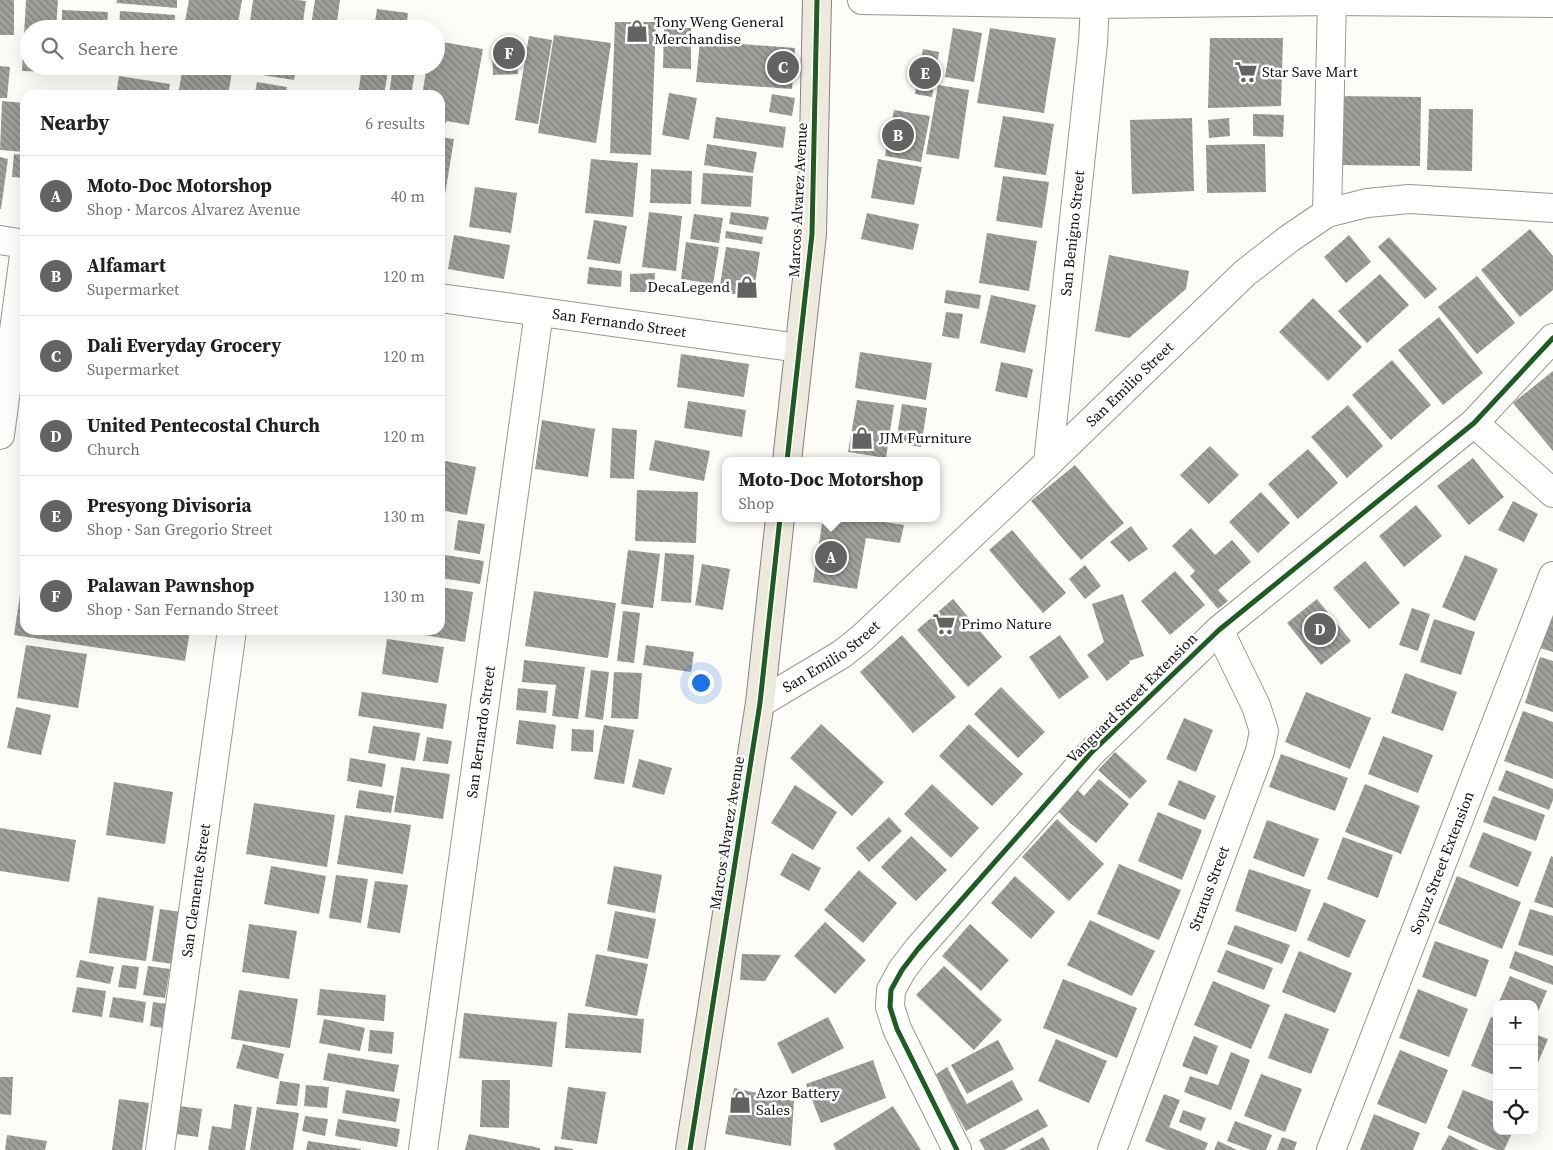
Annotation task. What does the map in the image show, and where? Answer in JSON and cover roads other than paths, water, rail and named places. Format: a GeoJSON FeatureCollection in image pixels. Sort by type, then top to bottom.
{"type":"FeatureCollection","features":[{"type":"Feature","properties":{"kind":"main road","name":"Marcos Alvarez Avenue"},"geometry":{"type":"LineString","coordinates":[[787,457],[812,234],[817,0]]}},
{"type":"Feature","properties":{"kind":"main road","name":"Marcos Alvarez Avenue"},"geometry":{"type":"LineString","coordinates":[[690,1150],[760,703],[780,522]]}},
{"type":"Feature","properties":{"kind":"street"},"geometry":{"type":"LineString","coordinates":[[862,0],[1095,4],[1239,1],[1553,3]]}},
{"type":"Feature","properties":{"kind":"street"},"geometry":{"type":"LineString","coordinates":[[1327,213],[1332,1]]}},
{"type":"Feature","properties":{"kind":"street","name":"San Benigno Street"},"geometry":{"type":"LineString","coordinates":[[1048,463],[1095,4]]}},
{"type":"Feature","properties":{"kind":"street","name":"San Emilio Street"},"geometry":{"type":"LineString","coordinates":[[760,703],[842,654],[862,638],[1048,463],[1245,273],[1290,238],[1327,213],[1367,203],[1409,199],[1553,208]]}},
{"type":"Feature","properties":{"kind":"street"},"geometry":{"type":"LineString","coordinates":[[0,240],[20,243]]}},
{"type":"Feature","properties":{"kind":"street"},"geometry":{"type":"LineString","coordinates":[[0,435],[20,285]]}},
{"type":"Feature","properties":{"kind":"street","name":"San Fernando Street"},"geometry":{"type":"LineString","coordinates":[[445,299],[799,348]]}},
{"type":"Feature","properties":{"kind":"street","name":"San Bernardo Street"},"geometry":{"type":"LineString","coordinates":[[423,1150],[540,312]]}},
{"type":"Feature","properties":{"kind":"street","name":"Vanguard Street Extension"},"geometry":{"type":"LineString","coordinates":[[956,1150],[897,1029],[890,1007],[891,990],[902,970],[918,949],[1091,752],[1219,630],[1474,423],[1553,338]]}},
{"type":"Feature","properties":{"kind":"street"},"geometry":{"type":"LineString","coordinates":[[1474,423],[1553,493]]}},
{"type":"Feature","properties":{"kind":"street","name":"Soyuz Street Extension"},"geometry":{"type":"LineString","coordinates":[[1331,1150],[1553,576]]}},
{"type":"Feature","properties":{"kind":"street","name":"Stratus Street"},"geometry":{"type":"LineString","coordinates":[[1121,1147],[1262,744],[1264,731],[1256,706],[1219,630]]}},
{"type":"Feature","properties":{"kind":"street","name":"San Clemente Street"},"geometry":{"type":"LineString","coordinates":[[160,1150],[231,635]]}},
{"type":"Feature","properties":{"kind":"place","name":"Tony Weng General Merchandise"},"geometry":{"type":"Point","coordinates":[637,31]}},
{"type":"Feature","properties":{"kind":"place","name":"Palawan Pawnshop"},"geometry":{"type":"Point","coordinates":[509,53]}},
{"type":"Feature","properties":{"kind":"place","name":"Dali Everyday Grocery"},"geometry":{"type":"Point","coordinates":[783,67]}},
{"type":"Feature","properties":{"kind":"place","name":"Star Save Mart"},"geometry":{"type":"Point","coordinates":[1246,72]}},
{"type":"Feature","properties":{"kind":"place","name":"Presyong Divisoria"},"geometry":{"type":"Point","coordinates":[925,73]}},
{"type":"Feature","properties":{"kind":"place","name":"Alfamart"},"geometry":{"type":"Point","coordinates":[898,135]}},
{"type":"Feature","properties":{"kind":"place","name":"DecaLegend"},"geometry":{"type":"Point","coordinates":[747,287]}},
{"type":"Feature","properties":{"kind":"place","name":"JJM Furniture"},"geometry":{"type":"Point","coordinates":[862,438]}},
{"type":"Feature","properties":{"kind":"place","name":"Moto-Doc Motorshop"},"geometry":{"type":"Point","coordinates":[831,557]}},
{"type":"Feature","properties":{"kind":"place","name":"Primo Nature"},"geometry":{"type":"Point","coordinates":[944,624]}},
{"type":"Feature","properties":{"kind":"place","name":"United Pentecostal Church"},"geometry":{"type":"Point","coordinates":[1320,629]}},
{"type":"Feature","properties":{"kind":"place","name":"Azor Battery Sales"},"geometry":{"type":"Point","coordinates":[740,1102]}}]}
